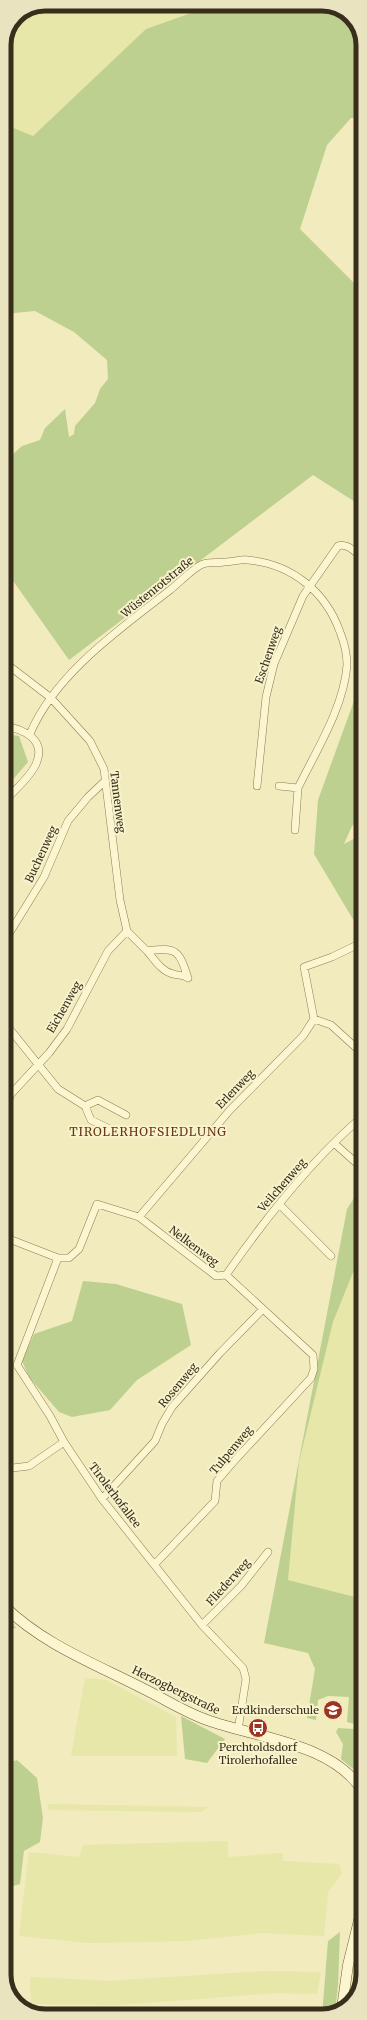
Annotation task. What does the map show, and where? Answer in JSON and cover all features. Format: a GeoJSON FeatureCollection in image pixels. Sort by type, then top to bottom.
{"type":"FeatureCollection","features":[{"type":"Feature","properties":{"kind":"main road","name":"Herzogbergstraße"},"geometry":{"type":"LineString","coordinates":[[11,1613],[22,1623],[49,1642],[205,1720],[309,1751],[327,1759],[345,1771],[356,1784]]}},
{"type":"Feature","properties":{"kind":"main road"},"geometry":{"type":"LineString","coordinates":[[343,2001],[348,1965],[356,1932]]}},
{"type":"Feature","properties":{"kind":"street","name":"Eschenweg"},"geometry":{"type":"LineString","coordinates":[[257,786],[266,697],[274,664],[309,584],[338,546],[342,544],[356,554]]}},
{"type":"Feature","properties":{"kind":"street","name":"Wüstenrotstraße"},"geometry":{"type":"LineString","coordinates":[[30,734],[50,698],[85,659],[202,564],[248,560],[282,569],[309,584],[321,597],[336,620],[343,641],[347,664],[344,688],[337,706],[298,788],[295,830]]}},
{"type":"Feature","properties":{"kind":"street","name":"Tannenweg"},"geometry":{"type":"LineString","coordinates":[[11,667],[50,698],[90,740],[104,769],[120,900],[127,931]]}},
{"type":"Feature","properties":{"kind":"street"},"geometry":{"type":"LineString","coordinates":[[11,727],[30,734],[37,746],[36,763],[11,793]]}},
{"type":"Feature","properties":{"kind":"street","name":"Buchenweg"},"geometry":{"type":"LineString","coordinates":[[11,931],[44,877],[68,821],[88,797],[105,781]]}},
{"type":"Feature","properties":{"kind":"street"},"geometry":{"type":"LineString","coordinates":[[279,786],[298,788]]}},
{"type":"Feature","properties":{"kind":"street"},"geometry":{"type":"LineString","coordinates":[[127,931],[147,951],[156,964],[173,974],[182,974],[188,978],[181,957],[167,948],[147,951]]}},
{"type":"Feature","properties":{"kind":"street","name":"Eichenweg"},"geometry":{"type":"LineString","coordinates":[[11,1094],[38,1063],[49,1053],[67,1029],[108,951],[127,931]]}},
{"type":"Feature","properties":{"kind":"street"},"geometry":{"type":"LineString","coordinates":[[356,946],[332,958],[304,967],[314,1019],[331,1025],[356,1048]]}},
{"type":"Feature","properties":{"kind":"street","name":"Erlenweg"},"geometry":{"type":"LineString","coordinates":[[139,1217],[230,1110],[303,1036],[314,1019]]}},
{"type":"Feature","properties":{"kind":"street"},"geometry":{"type":"LineString","coordinates":[[11,1030],[58,1089],[85,1106],[91,1120],[118,1133]]}},
{"type":"Feature","properties":{"kind":"street"},"geometry":{"type":"LineString","coordinates":[[85,1106],[98,1100],[126,1115]]}},
{"type":"Feature","properties":{"kind":"street","name":"Veilchenweg"},"geometry":{"type":"LineString","coordinates":[[226,1275],[279,1204],[334,1144],[356,1123]]}},
{"type":"Feature","properties":{"kind":"street"},"geometry":{"type":"LineString","coordinates":[[334,1144],[356,1163]]}},
{"type":"Feature","properties":{"kind":"street","name":"Nelkenweg"},"geometry":{"type":"LineString","coordinates":[[58,1258],[69,1258],[79,1249],[96,1204],[139,1217],[216,1276],[226,1275],[310,1351],[314,1369]]}},
{"type":"Feature","properties":{"kind":"street"},"geometry":{"type":"LineString","coordinates":[[279,1204],[332,1256]]}},
{"type":"Feature","properties":{"kind":"street"},"geometry":{"type":"LineString","coordinates":[[11,1240],[58,1258]]}},
{"type":"Feature","properties":{"kind":"street","name":"Tirolerhofallee"},"geometry":{"type":"LineString","coordinates":[[58,1258],[17,1365],[50,1416],[64,1442],[102,1499],[202,1625],[243,1668],[245,1673],[238,1730]]}},
{"type":"Feature","properties":{"kind":"street","name":"Rosenweg"},"geometry":{"type":"LineString","coordinates":[[102,1499],[155,1441],[162,1424],[172,1408],[220,1353],[263,1309]]}},
{"type":"Feature","properties":{"kind":"street","name":"Tulpenweg"},"geometry":{"type":"LineString","coordinates":[[155,1564],[215,1501],[217,1481],[311,1378],[314,1369]]}},
{"type":"Feature","properties":{"kind":"street"},"geometry":{"type":"LineString","coordinates":[[11,1468],[29,1466],[64,1442]]}},
{"type":"Feature","properties":{"kind":"street","name":"Fliederweg"},"geometry":{"type":"LineString","coordinates":[[202,1625],[241,1586],[268,1552]]}},
{"type":"Feature","properties":{"kind":"green space"},"geometry":{"type":"Polygon","coordinates":[[[46,11],[197,11],[146,29],[33,136],[11,127],[11,46],[17,26],[26,17],[46,11]]]}},
{"type":"Feature","properties":{"kind":"green space"},"geometry":{"type":"Polygon","coordinates":[[[197,11],[324,11],[341,17],[349,24],[354,34],[356,41],[356,118],[351,118],[327,145],[300,229],[356,285],[356,503],[313,475],[69,660],[11,578],[11,453],[13,454],[22,446],[40,440],[45,428],[65,409],[69,437],[74,434],[75,426],[95,403],[100,389],[108,379],[107,360],[74,332],[35,311],[14,313],[11,320],[11,127],[33,136],[146,29],[197,11]]]}},
{"type":"Feature","properties":{"kind":"green space"},"geometry":{"type":"Polygon","coordinates":[[[11,371],[13,379],[11,394],[11,371]]]}},
{"type":"Feature","properties":{"kind":"green space"},"geometry":{"type":"Polygon","coordinates":[[[356,695],[356,823],[352,826],[344,844],[356,838],[356,924],[314,854],[318,800],[356,695]]]}},
{"type":"Feature","properties":{"kind":"green space"},"geometry":{"type":"Polygon","coordinates":[[[11,735],[19,736],[28,762],[11,782],[11,735]]]}},
{"type":"Feature","properties":{"kind":"green space"},"geometry":{"type":"Polygon","coordinates":[[[356,1195],[356,1268],[354,1270],[333,1322],[299,1462],[288,1580],[356,1597],[356,1771],[341,1759],[343,1744],[336,1732],[338,1728],[354,1729],[355,1724],[347,1722],[349,1697],[328,1696],[318,1700],[316,1720],[307,1718],[315,1669],[308,1653],[264,1643],[347,1209],[356,1195]]]}},
{"type":"Feature","properties":{"kind":"green space"},"geometry":{"type":"Polygon","coordinates":[[[356,1268],[356,1597],[288,1580],[299,1462],[333,1322],[354,1270],[356,1268]]]}},
{"type":"Feature","properties":{"kind":"green space"},"geometry":{"type":"Polygon","coordinates":[[[83,1281],[116,1284],[182,1304],[191,1345],[137,1380],[110,1410],[72,1417],[59,1412],[29,1377],[22,1361],[34,1334],[72,1321],[83,1281]]]}},
{"type":"Feature","properties":{"kind":"green space"},"geometry":{"type":"Polygon","coordinates":[[[11,1622],[16,1628],[11,1629],[11,1622]]]}},
{"type":"Feature","properties":{"kind":"green space"},"geometry":{"type":"Polygon","coordinates":[[[85,1678],[106,1680],[176,1717],[177,1756],[71,1756],[85,1678]]]}},
{"type":"Feature","properties":{"kind":"green space"},"geometry":{"type":"Polygon","coordinates":[[[181,1716],[225,1739],[207,1763],[185,1759],[181,1716]]]}},
{"type":"Feature","properties":{"kind":"green space"},"geometry":{"type":"Polygon","coordinates":[[[17,1760],[37,1778],[43,1818],[40,1842],[24,1851],[20,1884],[11,1887],[11,1762],[17,1760]]]}},
{"type":"Feature","properties":{"kind":"green space"},"geometry":{"type":"Polygon","coordinates":[[[47,1804],[209,1807],[200,1812],[49,1810],[47,1804]]]}},
{"type":"Feature","properties":{"kind":"green space"},"geometry":{"type":"Polygon","coordinates":[[[228,1841],[228,1857],[283,1853],[283,1861],[339,1864],[342,1873],[328,1892],[324,1936],[263,1933],[187,1941],[89,1943],[19,1936],[29,1852],[79,1857],[83,1845],[228,1841]]]}},
{"type":"Feature","properties":{"kind":"green space"},"geometry":{"type":"Polygon","coordinates":[[[340,1932],[336,2006],[323,2009],[328,1941],[340,1932]]]}},
{"type":"Feature","properties":{"kind":"green space"},"geometry":{"type":"Polygon","coordinates":[[[356,1963],[355,1981],[350,1993],[356,1963]]]}},
{"type":"Feature","properties":{"kind":"green space"},"geometry":{"type":"Polygon","coordinates":[[[264,1971],[321,1972],[317,1994],[276,1993],[120,2005],[31,2004],[30,1977],[109,1981],[264,1971]]]}},
{"type":"Feature","properties":{"kind":"place","name":"Erdkinderschule"},"geometry":{"type":"Point","coordinates":[333,1710]}},
{"type":"Feature","properties":{"kind":"place","name":"Perchtoldsdorf Tirolerhofallee"},"geometry":{"type":"Point","coordinates":[258,1728]}},
{"type":"Feature","properties":{"kind":"district","name":"TIROLERHOFSIEDLUNG"},"geometry":{"type":"Point","coordinates":[148,1132]}}]}
